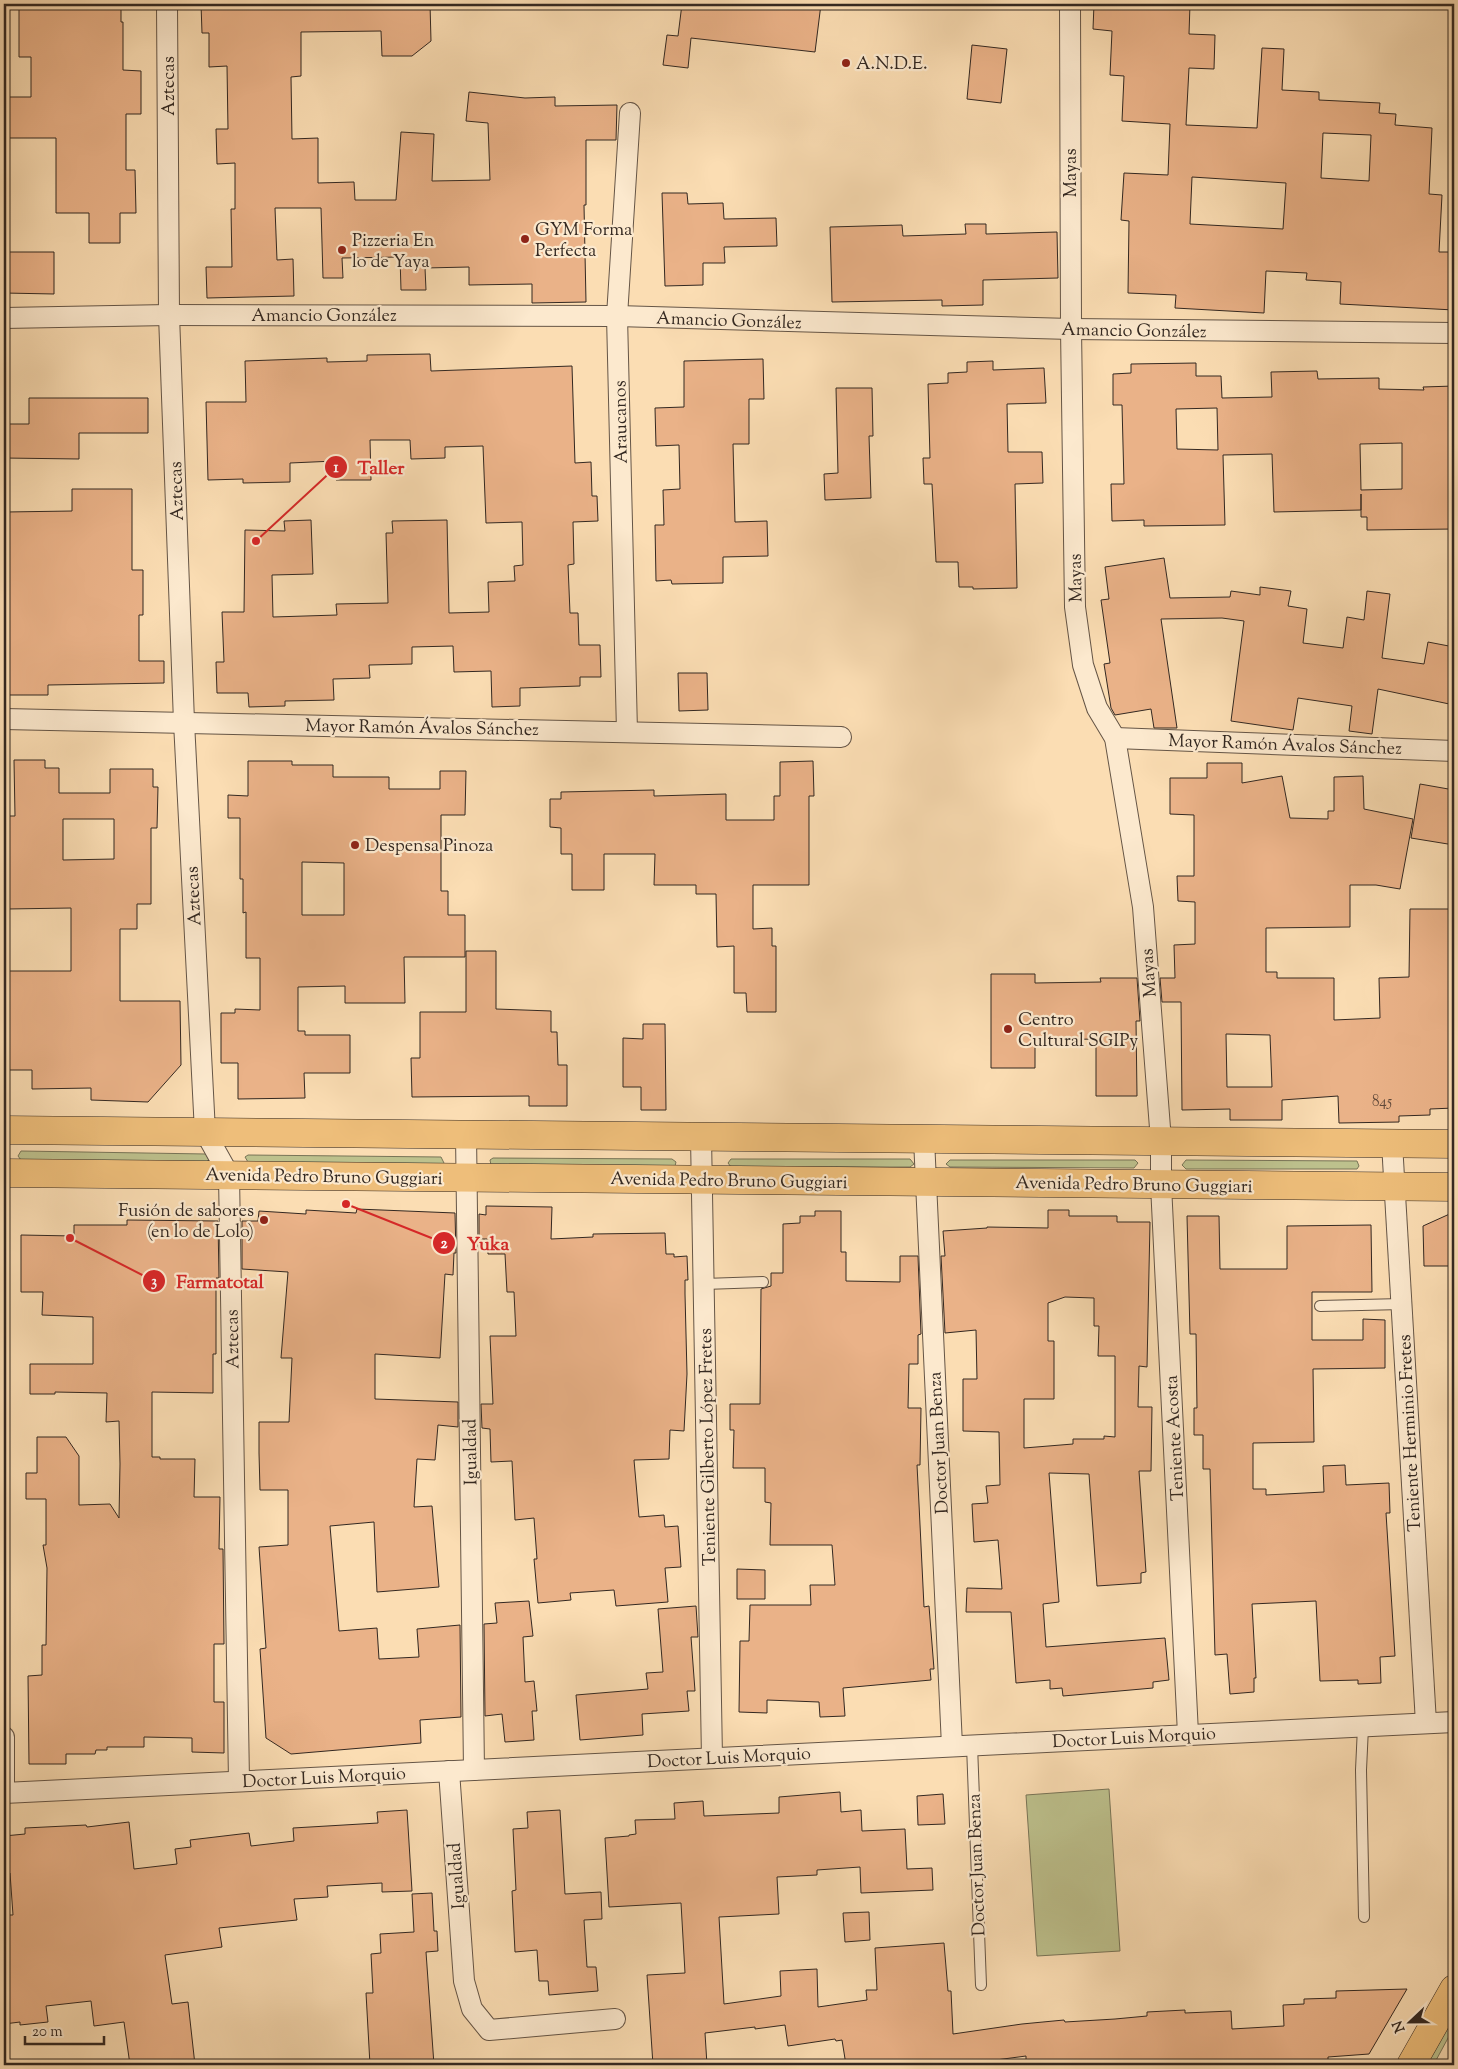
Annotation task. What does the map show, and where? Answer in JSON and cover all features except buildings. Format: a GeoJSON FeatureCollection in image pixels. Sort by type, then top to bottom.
{"type":"FeatureCollection","features":[{"type":"Feature","properties":{"kind":"main road"},"geometry":{"type":"LineString","coordinates":[[4,1130],[1454,1144]]}},
{"type":"Feature","properties":{"kind":"main road","name":"Avenida Pedro Bruno Guggiari"},"geometry":{"type":"LineString","coordinates":[[4,1173],[1454,1188]]}},
{"type":"Feature","properties":{"kind":"main road"},"geometry":{"type":"LineString","coordinates":[[1411,2065],[1454,1990]]}},
{"type":"Feature","properties":{"kind":"street","name":"Aztecas"},"geometry":{"type":"LineString","coordinates":[[167,4],[169,315],[184,722],[205,1132],[229,1175],[238,1781]]}},
{"type":"Feature","properties":{"kind":"street","name":"Mayas"},"geometry":{"type":"LineString","coordinates":[[1070,4],[1071,329],[1075,607],[1083,665],[1097,708],[1115,738],[1143,907],[1161,1141]]}},
{"type":"Feature","properties":{"kind":"street","name":"Araucanos"},"geometry":{"type":"LineString","coordinates":[[627,732],[618,316],[630,113]]}},
{"type":"Feature","properties":{"kind":"street","name":"Amancio González"},"geometry":{"type":"LineString","coordinates":[[4,318],[169,315],[618,316],[1071,329],[1454,333]]}},
{"type":"Feature","properties":{"kind":"street","name":"Mayor Ramón Ávalos Sánchez"},"geometry":{"type":"LineString","coordinates":[[4,718],[841,737]]}},
{"type":"Feature","properties":{"kind":"street","name":"Mayor Ramón Ávalos Sánchez"},"geometry":{"type":"LineString","coordinates":[[1115,738],[1454,751]]}},
{"type":"Feature","properties":{"kind":"street","name":"Igualdad"},"geometry":{"type":"LineString","coordinates":[[466,1134],[474,1770]]}},
{"type":"Feature","properties":{"kind":"street","name":"Teniente Gilberto López Fretes"},"geometry":{"type":"LineString","coordinates":[[701,1137],[712,1758]]}},
{"type":"Feature","properties":{"kind":"street","name":"Doctor Juan Benza"},"geometry":{"type":"LineString","coordinates":[[924,1139],[952,1746]]}},
{"type":"Feature","properties":{"kind":"street","name":"Teniente Acosta"},"geometry":{"type":"LineString","coordinates":[[1161,1141],[1161,1185],[1188,1734]]}},
{"type":"Feature","properties":{"kind":"street","name":"Teniente Herminio Fretes"},"geometry":{"type":"LineString","coordinates":[[1392,1143],[1426,1723]]}},
{"type":"Feature","properties":{"kind":"street","name":"Doctor Luis Morquio"},"geometry":{"type":"LineString","coordinates":[[4,1793],[1454,1722]]}},
{"type":"Feature","properties":{"kind":"street"},"geometry":{"type":"LineString","coordinates":[[4,1737],[4,1793]]}},
{"type":"Feature","properties":{"kind":"street","name":"Igualdad"},"geometry":{"type":"LineString","coordinates":[[448,1771],[464,1981],[472,2009],[488,2030],[616,2019]]}},
{"type":"Feature","properties":{"kind":"lane"},"geometry":{"type":"LineString","coordinates":[[704,1284],[763,1282]]}},
{"type":"Feature","properties":{"kind":"lane"},"geometry":{"type":"LineString","coordinates":[[1320,1306],[1402,1304]]}},
{"type":"Feature","properties":{"kind":"lane"},"geometry":{"type":"LineString","coordinates":[[1363,1727],[1361,1770],[1364,1917]]}},
{"type":"Feature","properties":{"kind":"lane","name":"Doctor Juan Benza"},"geometry":{"type":"LineString","coordinates":[[972,1745],[981,1985]]}},
{"type":"Feature","properties":{"kind":"green space"},"geometry":{"type":"Polygon","coordinates":[[[21,1151],[206,1154],[209,1160],[206,1162],[21,1160],[18,1156],[21,1151]]]}},
{"type":"Feature","properties":{"kind":"green space"},"geometry":{"type":"Polygon","coordinates":[[[248,1155],[441,1157],[444,1163],[442,1165],[248,1162],[245,1157],[248,1155]]]}},
{"type":"Feature","properties":{"kind":"green space"},"geometry":{"type":"Polygon","coordinates":[[[493,1158],[672,1159],[676,1162],[673,1167],[491,1165],[490,1160],[493,1158]]]}},
{"type":"Feature","properties":{"kind":"green space"},"geometry":{"type":"Polygon","coordinates":[[[731,1159],[910,1159],[914,1164],[910,1167],[731,1167],[728,1163],[731,1159]]]}},
{"type":"Feature","properties":{"kind":"green space"},"geometry":{"type":"Polygon","coordinates":[[[950,1160],[1135,1160],[1138,1163],[1134,1168],[950,1167],[946,1164],[950,1160]]]}},
{"type":"Feature","properties":{"kind":"green space"},"geometry":{"type":"Polygon","coordinates":[[[1186,1160],[1357,1161],[1359,1166],[1357,1169],[1186,1169],[1182,1165],[1186,1160]]]}},
{"type":"Feature","properties":{"kind":"green space"},"geometry":{"type":"Polygon","coordinates":[[[1109,1789],[1120,1951],[1037,1956],[1026,1795],[1109,1789]]]}},
{"type":"Feature","properties":{"kind":"green space"},"geometry":{"type":"Polygon","coordinates":[[[1454,2012],[1454,2027],[1434,2064],[1430,2065],[1428,2062],[1454,2012]]]}},
{"type":"Feature","properties":{"kind":"place","name":"A.N.D.E."},"geometry":{"type":"Point","coordinates":[846,63]}},
{"type":"Feature","properties":{"kind":"place","name":"GYM Forma Perfecta"},"geometry":{"type":"Point","coordinates":[525,239]}},
{"type":"Feature","properties":{"kind":"place","name":"Pizzeria En lo de Yaya"},"geometry":{"type":"Point","coordinates":[342,250]}},
{"type":"Feature","properties":{"kind":"place","name":"Taller"},"geometry":{"type":"Point","coordinates":[256,541]}},
{"type":"Feature","properties":{"kind":"place","name":"Despensa Pinoza"},"geometry":{"type":"Point","coordinates":[355,845]}},
{"type":"Feature","properties":{"kind":"place","name":"Centro Cultural SGIPy"},"geometry":{"type":"Point","coordinates":[1008,1029]}},
{"type":"Feature","properties":{"kind":"place","name":"Yuka"},"geometry":{"type":"Point","coordinates":[346,1204]}},
{"type":"Feature","properties":{"kind":"place","name":"Fusión de sabores (en lo de Lolo)"},"geometry":{"type":"Point","coordinates":[264,1220]}},
{"type":"Feature","properties":{"kind":"place","name":"Farmatotal"},"geometry":{"type":"Point","coordinates":[70,1238]}}]}
